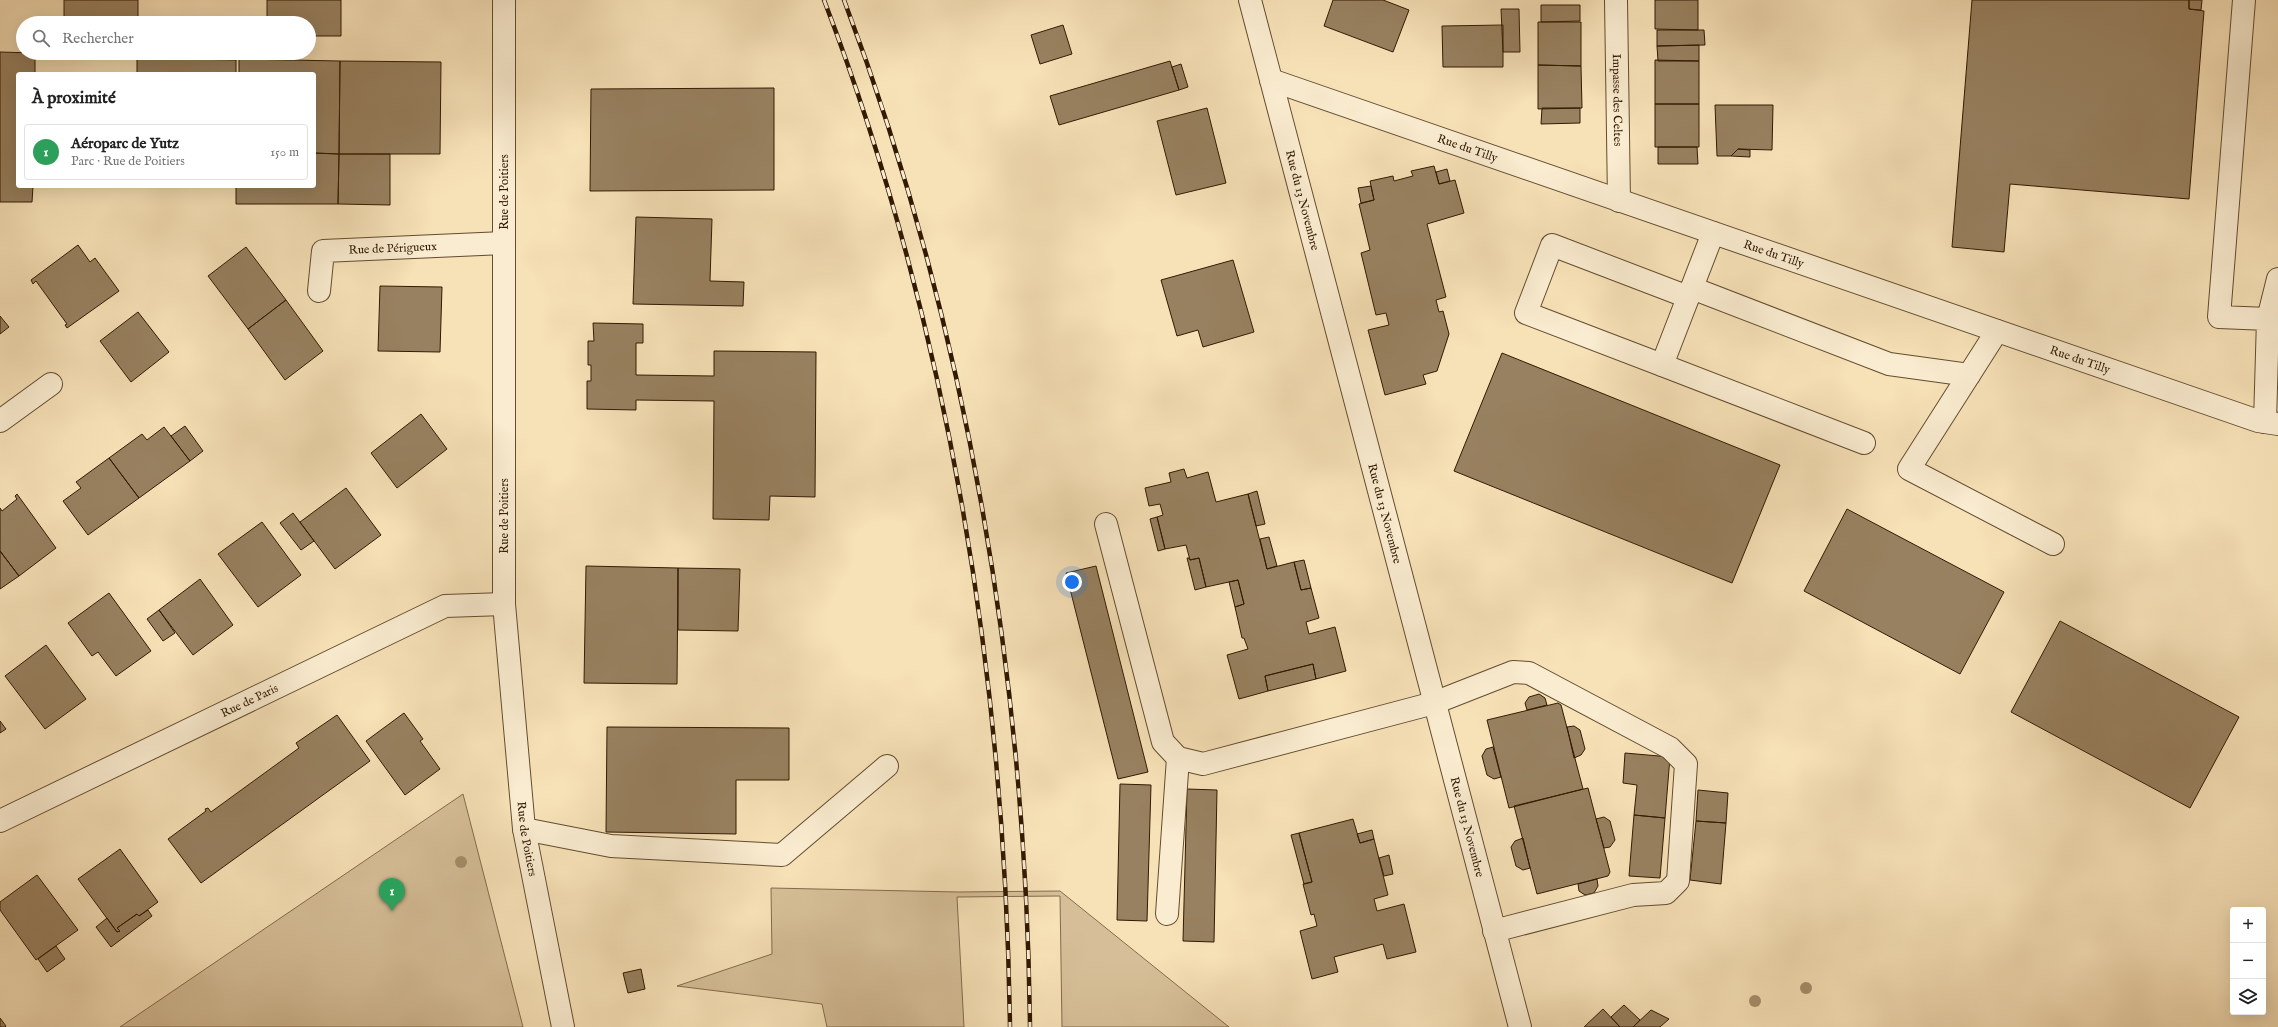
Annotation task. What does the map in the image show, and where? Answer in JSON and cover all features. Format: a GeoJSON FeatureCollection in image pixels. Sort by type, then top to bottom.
{"type":"FeatureCollection","features":[{"type":"Feature","properties":{"kind":"street","name":"Rue de Poitiers"},"geometry":{"type":"LineString","coordinates":[[504,0],[504,604],[524,829],[564,1027]]}},
{"type":"Feature","properties":{"kind":"street","name":"Rue du 13 Novembre"},"geometry":{"type":"LineString","coordinates":[[1250,0],[1520,1027]]}},
{"type":"Feature","properties":{"kind":"street","name":"Impasse des Celtes"},"geometry":{"type":"LineString","coordinates":[[1616,0],[1619,201]]}},
{"type":"Feature","properties":{"kind":"street"},"geometry":{"type":"LineString","coordinates":[[2244,0],[2219,317],[2268,319]]}},
{"type":"Feature","properties":{"kind":"street","name":"Rue du Tilly"},"geometry":{"type":"LineString","coordinates":[[1271,80],[1997,331],[2272,423]]}},
{"type":"Feature","properties":{"kind":"street"},"geometry":{"type":"LineString","coordinates":[[1662,365],[1713,233]]}},
{"type":"Feature","properties":{"kind":"street","name":"Rue de Périgueux"},"geometry":{"type":"LineString","coordinates":[[319,291],[323,251],[504,243]]}},
{"type":"Feature","properties":{"kind":"street"},"geometry":{"type":"LineString","coordinates":[[1864,443],[1526,313],[1552,245],[1889,364],[1969,375]]}},
{"type":"Feature","properties":{"kind":"street"},"geometry":{"type":"LineString","coordinates":[[2272,423],[2268,319],[2278,279]]}},
{"type":"Feature","properties":{"kind":"street"},"geometry":{"type":"LineString","coordinates":[[1997,331],[1909,469],[2053,544]]}},
{"type":"Feature","properties":{"kind":"street"},"geometry":{"type":"LineString","coordinates":[[0,421],[51,384]]}},
{"type":"Feature","properties":{"kind":"street"},"geometry":{"type":"LineString","coordinates":[[1106,524],[1163,742],[1178,758],[1203,764],[1434,703],[1513,672],[1529,673],[1670,748],[1686,764],[1678,881],[1666,893],[1634,895],[1494,931]]}},
{"type":"Feature","properties":{"kind":"street","name":"Rue de Paris"},"geometry":{"type":"LineString","coordinates":[[0,821],[445,606],[504,604]]}},
{"type":"Feature","properties":{"kind":"street"},"geometry":{"type":"LineString","coordinates":[[1167,914],[1178,758]]}},
{"type":"Feature","properties":{"kind":"street"},"geometry":{"type":"LineString","coordinates":[[524,829],[611,846],[782,855],[887,766]]}},
{"type":"Feature","properties":{"kind":"shaded area"},"geometry":{"type":"Polygon","coordinates":[[[463,794],[523,1027],[120,1027],[463,794]]]}},
{"type":"Feature","properties":{"kind":"shaded area"},"geometry":{"type":"Polygon","coordinates":[[[771,888],[958,892],[1060,891],[1229,1027],[1062,1027],[1060,896],[957,897],[964,1027],[827,1027],[822,1004],[677,986],[772,954],[771,888]]]}},
{"type":"Feature","properties":{"kind":"building"},"geometry":{"type":"Polygon","coordinates":[[[64,0],[138,0],[138,16],[64,16],[64,0]]]}},
{"type":"Feature","properties":{"kind":"building"},"geometry":{"type":"Polygon","coordinates":[[[267,0],[341,0],[341,36],[316,36],[316,16],[267,16],[267,0]]]}},
{"type":"Feature","properties":{"kind":"building"},"geometry":{"type":"Polygon","coordinates":[[[1333,0],[1383,0],[1409,10],[1393,52],[1324,26],[1333,0]]]}},
{"type":"Feature","properties":{"kind":"building"},"geometry":{"type":"Polygon","coordinates":[[[1655,0],[1698,0],[1698,30],[1655,29],[1655,0]]]}},
{"type":"Feature","properties":{"kind":"building"},"geometry":{"type":"Polygon","coordinates":[[[1972,0],[2189,0],[2189,9],[2204,11],[2189,199],[2010,184],[2004,252],[1952,247],[1972,0]]]}},
{"type":"Feature","properties":{"kind":"building"},"geometry":{"type":"Polygon","coordinates":[[[2189,0],[2202,0],[2201,10],[2189,9],[2189,0]]]}},
{"type":"Feature","properties":{"kind":"building"},"geometry":{"type":"Polygon","coordinates":[[[1541,5],[1580,5],[1580,21],[1541,22],[1541,5]]]}},
{"type":"Feature","properties":{"kind":"building"},"geometry":{"type":"Polygon","coordinates":[[[1501,9],[1519,9],[1520,52],[1503,52],[1501,9]]]}},
{"type":"Feature","properties":{"kind":"building"},"geometry":{"type":"Polygon","coordinates":[[[1538,22],[1581,22],[1581,66],[1538,65],[1538,22]]]}},
{"type":"Feature","properties":{"kind":"building"},"geometry":{"type":"Polygon","coordinates":[[[1063,25],[1072,54],[1040,64],[1031,35],[1063,25]]]}},
{"type":"Feature","properties":{"kind":"building"},"geometry":{"type":"Polygon","coordinates":[[[1503,25],[1503,67],[1443,67],[1442,26],[1503,25]]]}},
{"type":"Feature","properties":{"kind":"building"},"geometry":{"type":"Polygon","coordinates":[[[1657,30],[1704,30],[1705,45],[1657,46],[1657,30]]]}},
{"type":"Feature","properties":{"kind":"building"},"geometry":{"type":"Polygon","coordinates":[[[1699,45],[1699,61],[1658,61],[1657,46],[1699,45]]]}},
{"type":"Feature","properties":{"kind":"building"},"geometry":{"type":"Polygon","coordinates":[[[0,52],[16,52],[16,60],[35,60],[35,72],[16,72],[16,188],[33,188],[32,202],[0,202],[0,52]]]}},
{"type":"Feature","properties":{"kind":"building"},"geometry":{"type":"Polygon","coordinates":[[[137,60],[236,60],[236,72],[137,72],[137,60]]]}},
{"type":"Feature","properties":{"kind":"building"},"geometry":{"type":"Polygon","coordinates":[[[239,60],[340,61],[339,154],[316,153],[316,72],[239,72],[239,60]]]}},
{"type":"Feature","properties":{"kind":"building"},"geometry":{"type":"Polygon","coordinates":[[[1655,60],[1699,61],[1699,104],[1655,104],[1655,60]]]}},
{"type":"Feature","properties":{"kind":"building"},"geometry":{"type":"Polygon","coordinates":[[[340,61],[441,62],[440,154],[339,154],[340,61]]]}},
{"type":"Feature","properties":{"kind":"building"},"geometry":{"type":"Polygon","coordinates":[[[1170,61],[1179,90],[1059,125],[1050,96],[1170,61]]]}},
{"type":"Feature","properties":{"kind":"building"},"geometry":{"type":"Polygon","coordinates":[[[1181,64],[1188,87],[1179,90],[1172,67],[1181,64]]]}},
{"type":"Feature","properties":{"kind":"building"},"geometry":{"type":"Polygon","coordinates":[[[1538,65],[1581,66],[1582,108],[1538,109],[1538,65]]]}},
{"type":"Feature","properties":{"kind":"building"},"geometry":{"type":"Polygon","coordinates":[[[774,88],[774,190],[590,191],[591,89],[774,88]]]}},
{"type":"Feature","properties":{"kind":"building"},"geometry":{"type":"Polygon","coordinates":[[[1655,104],[1699,104],[1699,147],[1655,147],[1655,104]]]}},
{"type":"Feature","properties":{"kind":"building"},"geometry":{"type":"Polygon","coordinates":[[[1715,105],[1773,105],[1772,150],[1738,149],[1731,156],[1717,156],[1715,105]]]}},
{"type":"Feature","properties":{"kind":"building"},"geometry":{"type":"Polygon","coordinates":[[[1207,108],[1226,183],[1176,195],[1157,121],[1207,108]]]}},
{"type":"Feature","properties":{"kind":"building"},"geometry":{"type":"Polygon","coordinates":[[[1542,108],[1580,108],[1580,123],[1541,124],[1542,108]]]}},
{"type":"Feature","properties":{"kind":"building"},"geometry":{"type":"Polygon","coordinates":[[[1658,147],[1697,147],[1698,164],[1658,164],[1658,147]]]}},
{"type":"Feature","properties":{"kind":"building"},"geometry":{"type":"Polygon","coordinates":[[[1738,149],[1750,150],[1750,157],[1731,156],[1738,149]]]}},
{"type":"Feature","properties":{"kind":"building"},"geometry":{"type":"Polygon","coordinates":[[[316,153],[339,154],[338,204],[236,204],[236,188],[316,188],[316,153]]]}},
{"type":"Feature","properties":{"kind":"building"},"geometry":{"type":"Polygon","coordinates":[[[339,154],[390,154],[390,205],[338,204],[339,154]]]}},
{"type":"Feature","properties":{"kind":"building"},"geometry":{"type":"Polygon","coordinates":[[[1434,166],[1439,184],[1455,180],[1464,213],[1427,224],[1446,297],[1436,300],[1439,312],[1443,311],[1449,334],[1437,371],[1423,375],[1426,384],[1385,395],[1368,330],[1389,325],[1386,313],[1376,315],[1361,253],[1370,250],[1359,204],[1374,200],[1370,181],[1393,176],[1394,181],[1413,176],[1411,171],[1434,166]]]}},
{"type":"Feature","properties":{"kind":"building"},"geometry":{"type":"Polygon","coordinates":[[[1447,169],[1450,181],[1439,184],[1436,172],[1447,169]]]}},
{"type":"Feature","properties":{"kind":"building"},"geometry":{"type":"Polygon","coordinates":[[[1371,186],[1374,200],[1361,203],[1358,188],[1371,186]]]}},
{"type":"Feature","properties":{"kind":"building"},"geometry":{"type":"Polygon","coordinates":[[[636,217],[712,219],[710,281],[744,282],[743,306],[633,304],[636,217]]]}},
{"type":"Feature","properties":{"kind":"building"},"geometry":{"type":"Polygon","coordinates":[[[78,245],[90,262],[95,258],[119,291],[67,328],[65,325],[67,324],[36,281],[33,284],[31,280],[78,245]]]}},
{"type":"Feature","properties":{"kind":"building"},"geometry":{"type":"Polygon","coordinates":[[[246,247],[286,300],[248,329],[208,276],[246,247]]]}},
{"type":"Feature","properties":{"kind":"building"},"geometry":{"type":"Polygon","coordinates":[[[1233,260],[1254,332],[1203,347],[1198,330],[1177,336],[1161,280],[1233,260]]]}},
{"type":"Feature","properties":{"kind":"building"},"geometry":{"type":"Polygon","coordinates":[[[380,286],[442,287],[440,352],[378,351],[380,286]]]}},
{"type":"Feature","properties":{"kind":"building"},"geometry":{"type":"Polygon","coordinates":[[[286,300],[323,351],[285,380],[248,329],[286,300]]]}},
{"type":"Feature","properties":{"kind":"building"},"geometry":{"type":"Polygon","coordinates":[[[138,312],[169,352],[131,382],[100,341],[138,312]]]}},
{"type":"Feature","properties":{"kind":"building"},"geometry":{"type":"Polygon","coordinates":[[[0,316],[9,327],[0,334],[0,316]]]}},
{"type":"Feature","properties":{"kind":"building"},"geometry":{"type":"Polygon","coordinates":[[[593,323],[643,324],[643,343],[636,343],[636,375],[714,376],[714,351],[816,352],[815,497],[770,496],[769,520],[713,519],[714,401],[636,400],[636,410],[587,409],[587,381],[591,381],[591,365],[588,365],[588,341],[594,341],[593,323]]]}},
{"type":"Feature","properties":{"kind":"building"},"geometry":{"type":"Polygon","coordinates":[[[1502,353],[1780,465],[1732,583],[1454,471],[1502,353]]]}},
{"type":"Feature","properties":{"kind":"building"},"geometry":{"type":"Polygon","coordinates":[[[421,414],[447,449],[397,488],[371,453],[421,414]]]}},
{"type":"Feature","properties":{"kind":"building"},"geometry":{"type":"Polygon","coordinates":[[[185,426],[203,451],[190,461],[171,436],[185,426]]]}},
{"type":"Feature","properties":{"kind":"building"},"geometry":{"type":"Polygon","coordinates":[[[164,427],[190,461],[139,498],[109,458],[142,434],[147,440],[164,427]]]}},
{"type":"Feature","properties":{"kind":"building"},"geometry":{"type":"Polygon","coordinates":[[[109,458],[139,498],[88,535],[63,501],[81,488],[76,482],[109,458]]]}},
{"type":"Feature","properties":{"kind":"building"},"geometry":{"type":"Polygon","coordinates":[[[1184,469],[1187,478],[1208,472],[1216,502],[1248,494],[1267,569],[1294,562],[1301,590],[1311,588],[1319,618],[1306,622],[1309,634],[1335,627],[1346,671],[1316,679],[1313,664],[1265,676],[1268,691],[1239,699],[1227,655],[1248,649],[1244,638],[1242,638],[1235,607],[1244,604],[1238,580],[1206,587],[1199,558],[1190,560],[1186,545],[1165,549],[1157,517],[1163,515],[1160,504],[1149,506],[1145,488],[1171,482],[1169,473],[1184,469]]]}},
{"type":"Feature","properties":{"kind":"building"},"geometry":{"type":"Polygon","coordinates":[[[346,488],[381,535],[335,569],[300,522],[346,488]]]}},
{"type":"Feature","properties":{"kind":"building"},"geometry":{"type":"Polygon","coordinates":[[[1257,491],[1265,524],[1256,526],[1248,494],[1257,491]]]}},
{"type":"Feature","properties":{"kind":"building"},"geometry":{"type":"Polygon","coordinates":[[[17,494],[56,548],[19,576],[0,551],[0,508],[2,511],[17,499],[15,496],[17,494]]]}},
{"type":"Feature","properties":{"kind":"building"},"geometry":{"type":"Polygon","coordinates":[[[1847,509],[2004,592],[1960,674],[1804,591],[1847,509]]]}},
{"type":"Feature","properties":{"kind":"building"},"geometry":{"type":"Polygon","coordinates":[[[293,513],[314,541],[301,550],[280,523],[293,513]]]}},
{"type":"Feature","properties":{"kind":"building"},"geometry":{"type":"Polygon","coordinates":[[[1157,517],[1165,549],[1158,551],[1150,519],[1157,517]]]}},
{"type":"Feature","properties":{"kind":"building"},"geometry":{"type":"Polygon","coordinates":[[[262,522],[301,575],[258,607],[218,554],[262,522]]]}},
{"type":"Feature","properties":{"kind":"building"},"geometry":{"type":"Polygon","coordinates":[[[1269,537],[1277,566],[1267,569],[1260,539],[1269,537]]]}},
{"type":"Feature","properties":{"kind":"building"},"geometry":{"type":"Polygon","coordinates":[[[0,551],[19,576],[0,589],[0,551]]]}},
{"type":"Feature","properties":{"kind":"building"},"geometry":{"type":"Polygon","coordinates":[[[1187,558],[1190,560],[1199,558],[1206,587],[1195,590],[1187,558]]]}},
{"type":"Feature","properties":{"kind":"building"},"geometry":{"type":"Polygon","coordinates":[[[1304,560],[1311,588],[1301,590],[1294,562],[1304,560]]]}},
{"type":"Feature","properties":{"kind":"building"},"geometry":{"type":"Polygon","coordinates":[[[586,566],[678,568],[677,684],[584,683],[586,566]]]}},
{"type":"Feature","properties":{"kind":"building"},"geometry":{"type":"Polygon","coordinates":[[[1096,566],[1148,772],[1118,779],[1066,573],[1096,566]]]}},
{"type":"Feature","properties":{"kind":"building"},"geometry":{"type":"Polygon","coordinates":[[[678,568],[740,569],[738,631],[678,630],[678,568]]]}},
{"type":"Feature","properties":{"kind":"building"},"geometry":{"type":"Polygon","coordinates":[[[200,579],[233,625],[193,655],[159,610],[200,579]]]}},
{"type":"Feature","properties":{"kind":"building"},"geometry":{"type":"Polygon","coordinates":[[[1238,580],[1244,604],[1235,607],[1229,582],[1238,580]]]}},
{"type":"Feature","properties":{"kind":"building"},"geometry":{"type":"Polygon","coordinates":[[[109,593],[151,651],[116,676],[98,652],[92,656],[68,623],[109,593]]]}},
{"type":"Feature","properties":{"kind":"building"},"geometry":{"type":"Polygon","coordinates":[[[159,610],[175,633],[163,641],[147,619],[159,610]]]}},
{"type":"Feature","properties":{"kind":"building"},"geometry":{"type":"Polygon","coordinates":[[[2060,621],[2239,717],[2190,808],[2011,712],[2060,621]]]}},
{"type":"Feature","properties":{"kind":"building"},"geometry":{"type":"Polygon","coordinates":[[[46,645],[86,699],[45,729],[5,676],[46,645]]]}},
{"type":"Feature","properties":{"kind":"building"},"geometry":{"type":"Polygon","coordinates":[[[1313,664],[1316,679],[1268,691],[1265,676],[1313,664]]]}},
{"type":"Feature","properties":{"kind":"building"},"geometry":{"type":"Polygon","coordinates":[[[1539,694],[1545,698],[1547,705],[1527,710],[1525,703],[1529,697],[1539,694]]]}},
{"type":"Feature","properties":{"kind":"building"},"geometry":{"type":"Polygon","coordinates":[[[1558,703],[1561,705],[1583,789],[1509,808],[1487,720],[1558,703]]]}},
{"type":"Feature","properties":{"kind":"building"},"geometry":{"type":"Polygon","coordinates":[[[404,713],[423,739],[420,741],[440,769],[405,795],[366,741],[404,713]]]}},
{"type":"Feature","properties":{"kind":"building"},"geometry":{"type":"Polygon","coordinates":[[[337,715],[370,761],[201,883],[168,839],[206,811],[205,809],[208,808],[211,812],[299,748],[296,743],[337,715]]]}},
{"type":"Feature","properties":{"kind":"building"},"geometry":{"type":"Polygon","coordinates":[[[0,721],[6,729],[0,733],[0,721]]]}},
{"type":"Feature","properties":{"kind":"building"},"geometry":{"type":"Polygon","coordinates":[[[1574,726],[1580,730],[1585,749],[1581,755],[1574,758],[1567,727],[1574,726]]]}},
{"type":"Feature","properties":{"kind":"building"},"geometry":{"type":"Polygon","coordinates":[[[607,727],[789,728],[789,780],[736,780],[736,834],[606,832],[607,727]]]}},
{"type":"Feature","properties":{"kind":"building"},"geometry":{"type":"Polygon","coordinates":[[[1493,747],[1501,777],[1494,779],[1487,775],[1482,756],[1486,749],[1493,747]]]}},
{"type":"Feature","properties":{"kind":"building"},"geometry":{"type":"Polygon","coordinates":[[[1625,753],[1670,757],[1665,818],[1634,815],[1637,785],[1623,783],[1625,753]]]}},
{"type":"Feature","properties":{"kind":"building"},"geometry":{"type":"Polygon","coordinates":[[[1120,784],[1151,785],[1147,921],[1117,920],[1120,784]]]}},
{"type":"Feature","properties":{"kind":"building"},"geometry":{"type":"Polygon","coordinates":[[[1588,788],[1610,872],[1608,876],[1537,894],[1514,806],[1588,788]]]}},
{"type":"Feature","properties":{"kind":"building"},"geometry":{"type":"Polygon","coordinates":[[[1187,789],[1217,790],[1214,942],[1183,941],[1187,789]]]}},
{"type":"Feature","properties":{"kind":"building"},"geometry":{"type":"Polygon","coordinates":[[[1698,790],[1728,793],[1726,823],[1696,821],[1698,790]]]}},
{"type":"Feature","properties":{"kind":"building"},"geometry":{"type":"Polygon","coordinates":[[[1634,815],[1665,818],[1660,878],[1629,876],[1634,815]]]}},
{"type":"Feature","properties":{"kind":"building"},"geometry":{"type":"Polygon","coordinates":[[[1604,817],[1610,821],[1615,840],[1610,847],[1604,848],[1596,819],[1604,817]]]}},
{"type":"Feature","properties":{"kind":"building"},"geometry":{"type":"Polygon","coordinates":[[[1353,819],[1360,843],[1374,839],[1388,895],[1374,899],[1377,911],[1404,904],[1416,952],[1387,959],[1383,944],[1334,957],[1338,972],[1312,979],[1300,931],[1317,926],[1314,914],[1311,915],[1303,884],[1312,882],[1299,833],[1353,819]]]}},
{"type":"Feature","properties":{"kind":"building"},"geometry":{"type":"Polygon","coordinates":[[[1696,821],[1726,823],[1721,884],[1690,880],[1696,821]]]}},
{"type":"Feature","properties":{"kind":"building"},"geometry":{"type":"Polygon","coordinates":[[[1372,830],[1374,839],[1360,843],[1357,834],[1372,830]]]}},
{"type":"Feature","properties":{"kind":"building"},"geometry":{"type":"Polygon","coordinates":[[[1299,833],[1312,882],[1304,884],[1291,835],[1299,833]]]}},
{"type":"Feature","properties":{"kind":"building"},"geometry":{"type":"Polygon","coordinates":[[[1523,838],[1530,868],[1523,870],[1516,866],[1511,847],[1515,841],[1523,838]]]}},
{"type":"Feature","properties":{"kind":"building"},"geometry":{"type":"Polygon","coordinates":[[[120,849],[158,902],[139,916],[137,914],[117,928],[120,931],[117,932],[78,879],[120,849]]]}},
{"type":"Feature","properties":{"kind":"building"},"geometry":{"type":"Polygon","coordinates":[[[1389,855],[1393,874],[1384,876],[1379,858],[1389,855]]]}},
{"type":"Feature","properties":{"kind":"building"},"geometry":{"type":"Polygon","coordinates":[[[37,875],[78,930],[36,960],[0,910],[0,902],[37,875]]]}},
{"type":"Feature","properties":{"kind":"building"},"geometry":{"type":"Polygon","coordinates":[[[1597,879],[1598,886],[1594,893],[1585,895],[1579,891],[1578,884],[1597,879]]]}},
{"type":"Feature","properties":{"kind":"building"},"geometry":{"type":"Polygon","coordinates":[[[148,910],[152,916],[111,947],[96,927],[107,918],[117,932],[120,931],[117,928],[137,914],[139,916],[148,910]]]}},
{"type":"Feature","properties":{"kind":"building"},"geometry":{"type":"Polygon","coordinates":[[[56,946],[65,959],[47,972],[38,959],[56,946]]]}},
{"type":"Feature","properties":{"kind":"building"},"geometry":{"type":"Polygon","coordinates":[[[641,969],[645,989],[628,993],[623,973],[641,969]]]}},
{"type":"Feature","properties":{"kind":"building"},"geometry":{"type":"Polygon","coordinates":[[[1624,1005],[1640,1020],[1633,1027],[1620,1027],[1611,1017],[1624,1005]]]}},
{"type":"Feature","properties":{"kind":"building"},"geometry":{"type":"Polygon","coordinates":[[[1603,1009],[1620,1027],[1584,1027],[1603,1009]]]}},
{"type":"Feature","properties":{"kind":"building"},"geometry":{"type":"Polygon","coordinates":[[[1651,1010],[1669,1019],[1660,1027],[1633,1027],[1651,1010]]]}},
{"type":"Feature","properties":{"kind":"building"},"geometry":{"type":"Polygon","coordinates":[[[0,1018],[6,1026],[5,1027],[0,1027],[0,1018]]]}},
{"type":"Feature","properties":{"kind":"railway"},"geometry":{"type":"LineString","coordinates":[[824,0],[868,124],[905,249],[936,377],[962,505],[982,635],[996,765],[1006,896],[1010,1027]]}},
{"type":"Feature","properties":{"kind":"railway"},"geometry":{"type":"LineString","coordinates":[[844,0],[887,123],[924,249],[956,376],[982,505],[1002,635],[1017,766],[1026,897],[1030,1027]]}},
{"type":"Feature","properties":{"kind":"place","name":"Aéroparc de Yutz"},"geometry":{"type":"Point","coordinates":[392,911]}}]}
